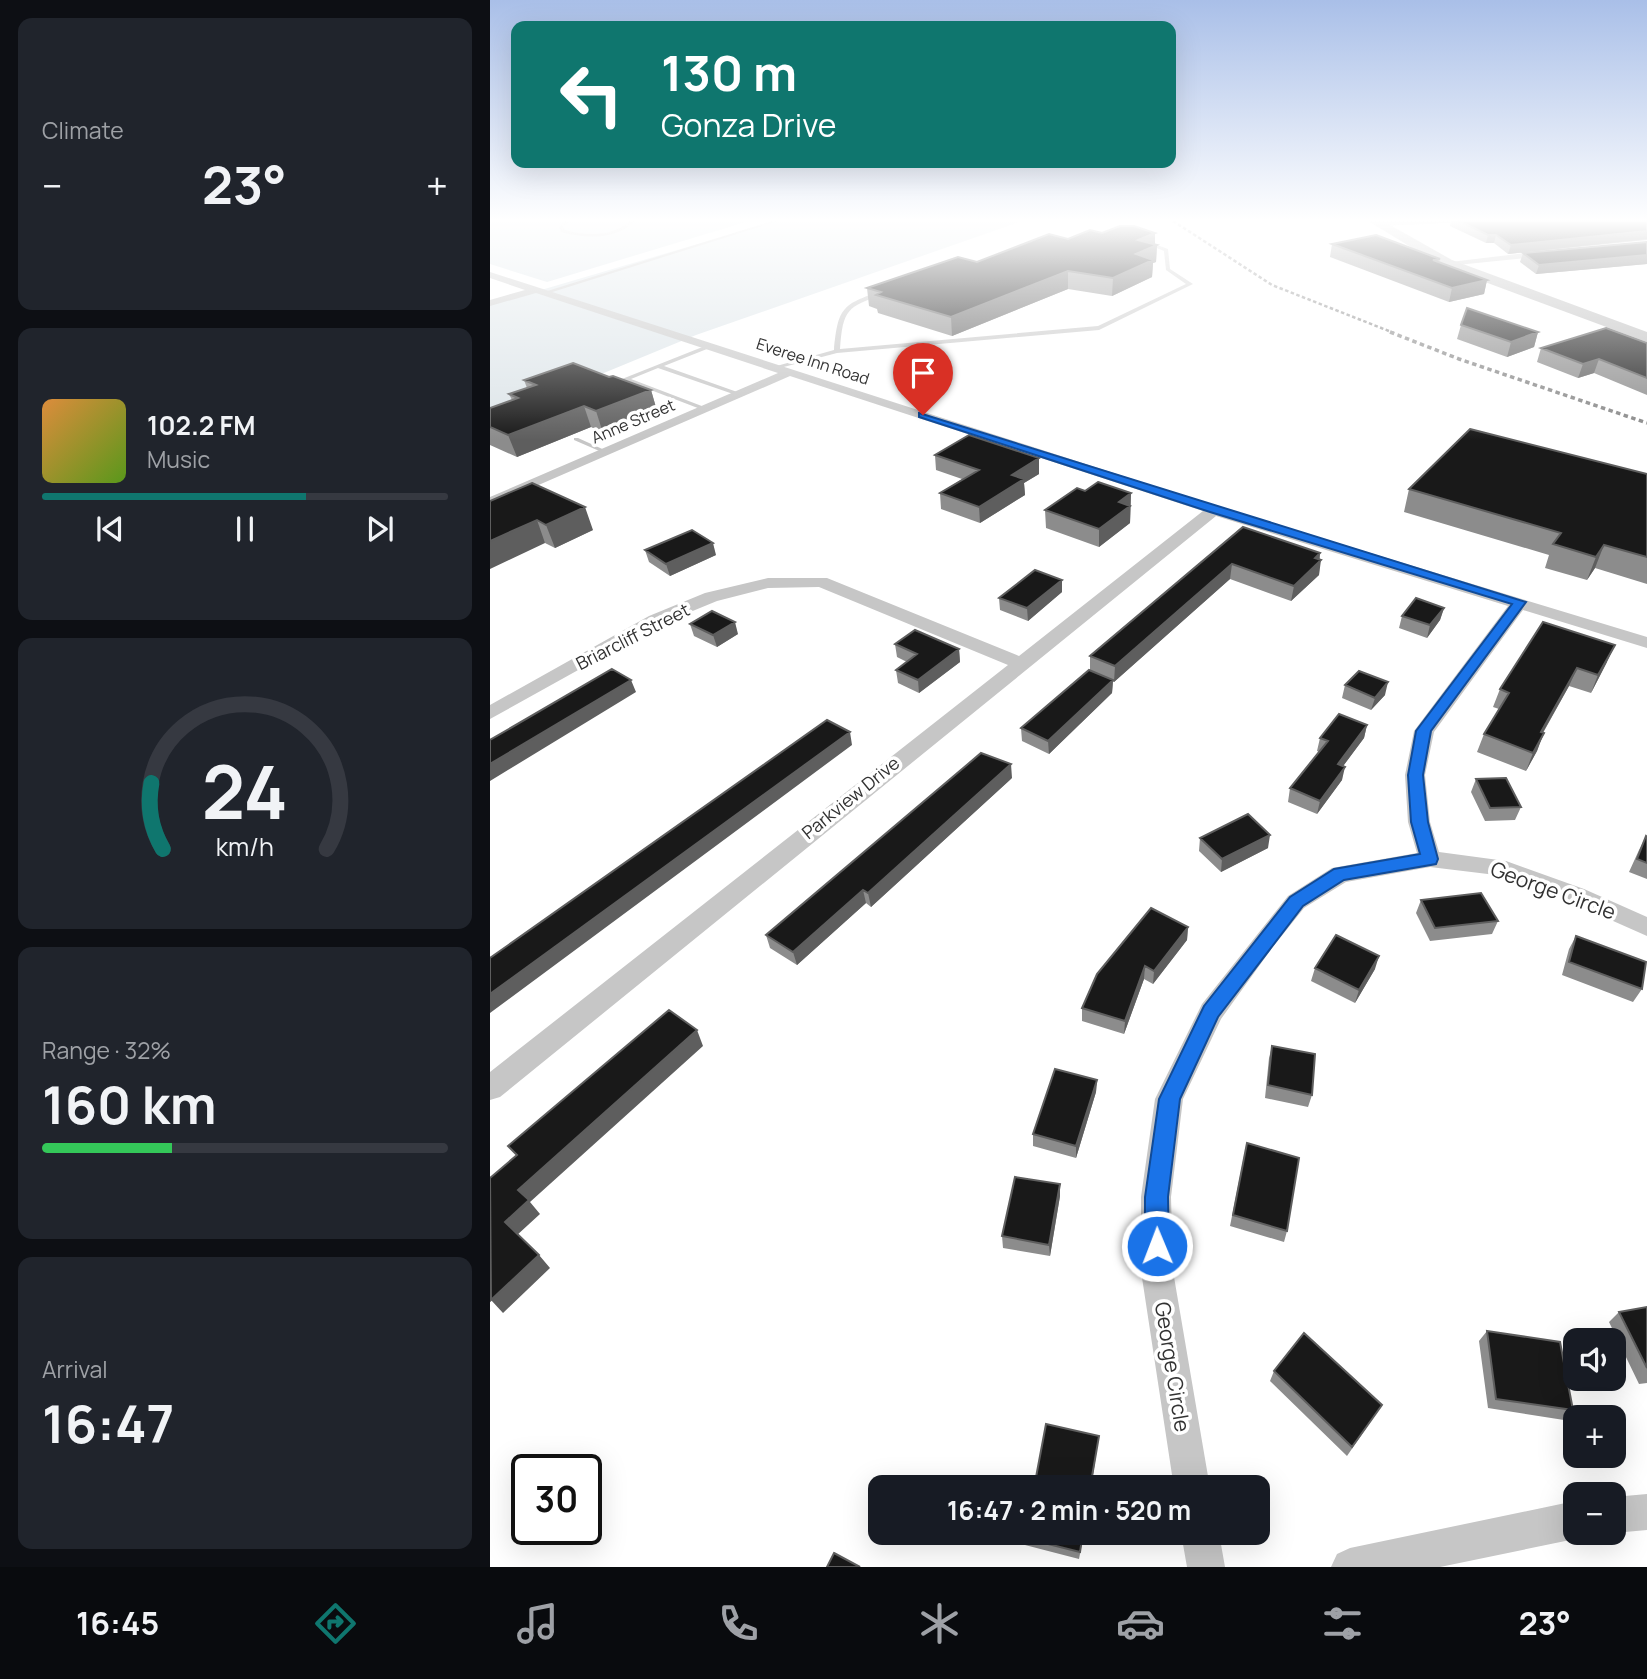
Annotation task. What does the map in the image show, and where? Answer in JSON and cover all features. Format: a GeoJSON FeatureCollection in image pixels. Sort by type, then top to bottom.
{"type":"FeatureCollection","features":[{"type":"Feature","properties":{"kind":"street"},"geometry":{"type":"LineString","coordinates":[[490,303],[527,294]]}},
{"type":"Feature","properties":{"kind":"street","name":"Everee Inn Road"},"geometry":{"type":"LineString","coordinates":[[550,294],[1214,510],[1647,643]]}},
{"type":"Feature","properties":{"kind":"street"},"geometry":{"type":"LineString","coordinates":[[1533,294],[1647,337]]}},
{"type":"Feature","properties":{"kind":"street","name":"Anne Street"},"geometry":{"type":"LineString","coordinates":[[490,502],[705,409],[783,370]]}},
{"type":"Feature","properties":{"kind":"street","name":"Parkview Drive"},"geometry":{"type":"LineString","coordinates":[[490,1088],[1214,510]]}},
{"type":"Feature","properties":{"kind":"street","name":"Briarcliff Street"},"geometry":{"type":"LineString","coordinates":[[490,713],[655,621],[711,597],[768,583],[821,582],[1020,663]]}},
{"type":"Feature","properties":{"kind":"street"},"geometry":{"type":"LineString","coordinates":[[1430,859],[1419,822],[1415,775],[1424,731],[1520,602]]}},
{"type":"Feature","properties":{"kind":"street","name":"George Circle"},"geometry":{"type":"LineString","coordinates":[[1190,1475],[1157,1271],[1156,1197],[1169,1099],[1211,1012],[1296,902],[1340,874],[1430,859],[1498,867],[1576,895],[1647,927]]}},
{"type":"Feature","properties":{"kind":"street"},"geometry":{"type":"LineString","coordinates":[[1626,1514],[1647,1512]]}},
{"type":"Feature","properties":{"kind":"street"},"geometry":{"type":"LineString","coordinates":[[1350,1567],[1563,1523]]}},
{"type":"Feature","properties":{"kind":"street"},"geometry":{"type":"LineString","coordinates":[[1202,1545],[1206,1567]]}},
{"type":"Feature","properties":{"kind":"lane"},"geometry":{"type":"LineString","coordinates":[[837,351],[839,317],[847,305],[880,294]]}},
{"type":"Feature","properties":{"kind":"lane"},"geometry":{"type":"LineString","coordinates":[[783,370],[837,351],[1099,328],[1171,294]]}},
{"type":"Feature","properties":{"kind":"lane"},"geometry":{"type":"LineString","coordinates":[[705,409],[625,379],[710,346]]}},
{"type":"Feature","properties":{"kind":"lane"},"geometry":{"type":"LineString","coordinates":[[658,366],[738,394]]}},
{"type":"Feature","properties":{"kind":"lane"},"geometry":{"type":"LineString","coordinates":[[576,439],[606,452]]}},
{"type":"Feature","properties":{"kind":"shaded area"},"geometry":{"type":"Polygon","coordinates":[[[527,294],[813,294],[696,335],[490,420],[490,305],[527,294]]]}},
{"type":"Feature","properties":{"kind":"building"},"geometry":{"type":"Polygon","coordinates":[[[877,294],[1009,294],[951,317],[877,294]]]}},
{"type":"Feature","properties":{"kind":"building"},"geometry":{"type":"Polygon","coordinates":[[[1467,308],[1538,332],[1511,342],[1461,325],[1467,308]]]}},
{"type":"Feature","properties":{"kind":"building"},"geometry":{"type":"Polygon","coordinates":[[[1606,328],[1647,343],[1647,378],[1599,359],[1583,364],[1541,348],[1606,328]]]}},
{"type":"Feature","properties":{"kind":"building"},"geometry":{"type":"Polygon","coordinates":[[[573,363],[651,390],[596,411],[584,406],[508,435],[490,427],[490,408],[518,398],[509,394],[536,385],[524,380],[573,363]]]}},
{"type":"Feature","properties":{"kind":"building"},"geometry":{"type":"Polygon","coordinates":[[[1470,429],[1647,474],[1647,557],[1604,545],[1596,557],[1553,544],[1561,533],[1409,489],[1470,429]]]}},
{"type":"Feature","properties":{"kind":"building"},"geometry":{"type":"Polygon","coordinates":[[[969,435],[1039,458],[1012,475],[1024,479],[979,507],[940,493],[979,470],[935,455],[969,435]]]}},
{"type":"Feature","properties":{"kind":"building"},"geometry":{"type":"Polygon","coordinates":[[[1098,482],[1131,493],[1119,502],[1130,506],[1099,529],[1045,510],[1077,488],[1085,491],[1098,482]]]}},
{"type":"Feature","properties":{"kind":"building"},"geometry":{"type":"Polygon","coordinates":[[[532,483],[585,507],[546,525],[537,520],[490,541],[490,501],[532,483]]]}},
{"type":"Feature","properties":{"kind":"building"},"geometry":{"type":"Polygon","coordinates":[[[1243,527],[1320,553],[1315,558],[1321,560],[1294,586],[1232,564],[1115,666],[1090,656],[1243,527]]]}},
{"type":"Feature","properties":{"kind":"building"},"geometry":{"type":"Polygon","coordinates":[[[692,530],[713,543],[666,564],[645,550],[692,530]]]}},
{"type":"Feature","properties":{"kind":"building"},"geometry":{"type":"Polygon","coordinates":[[[1035,570],[1062,580],[1027,608],[999,598],[1035,570]]]}},
{"type":"Feature","properties":{"kind":"building"},"geometry":{"type":"Polygon","coordinates":[[[1416,598],[1444,608],[1430,625],[1402,616],[1416,598]]]}},
{"type":"Feature","properties":{"kind":"building"},"geometry":{"type":"Polygon","coordinates":[[[712,611],[735,622],[713,635],[690,624],[712,611]]]}},
{"type":"Feature","properties":{"kind":"building"},"geometry":{"type":"Polygon","coordinates":[[[1543,622],[1615,645],[1598,675],[1577,668],[1541,732],[1544,733],[1533,753],[1484,734],[1509,693],[1500,689],[1543,622]]]}},
{"type":"Feature","properties":{"kind":"building"},"geometry":{"type":"Polygon","coordinates":[[[915,630],[959,649],[918,680],[896,670],[917,654],[895,644],[915,630]]]}},
{"type":"Feature","properties":{"kind":"building"},"geometry":{"type":"Polygon","coordinates":[[[612,669],[631,680],[490,764],[490,740],[612,669]]]}},
{"type":"Feature","properties":{"kind":"building"},"geometry":{"type":"Polygon","coordinates":[[[1089,670],[1113,680],[1048,741],[1021,728],[1089,670]]]}},
{"type":"Feature","properties":{"kind":"building"},"geometry":{"type":"Polygon","coordinates":[[[1359,671],[1388,682],[1375,698],[1345,685],[1359,671]]]}},
{"type":"Feature","properties":{"kind":"building"},"geometry":{"type":"Polygon","coordinates":[[[1339,714],[1367,725],[1338,764],[1345,767],[1320,801],[1290,788],[1328,741],[1320,738],[1339,714]]]}},
{"type":"Feature","properties":{"kind":"building"},"geometry":{"type":"Polygon","coordinates":[[[827,720],[850,732],[490,994],[490,958],[827,720]]]}},
{"type":"Feature","properties":{"kind":"building"},"geometry":{"type":"Polygon","coordinates":[[[981,753],[1011,764],[868,893],[863,890],[793,952],[766,935],[981,753]]]}},
{"type":"Feature","properties":{"kind":"building"},"geometry":{"type":"Polygon","coordinates":[[[1506,778],[1521,807],[1490,808],[1476,779],[1506,778]]]}},
{"type":"Feature","properties":{"kind":"building"},"geometry":{"type":"Polygon","coordinates":[[[1248,814],[1270,835],[1222,859],[1200,838],[1248,814]]]}},
{"type":"Feature","properties":{"kind":"building"},"geometry":{"type":"Polygon","coordinates":[[[1647,837],[1647,863],[1637,859],[1647,837]]]}},
{"type":"Feature","properties":{"kind":"building"},"geometry":{"type":"Polygon","coordinates":[[[1481,893],[1498,921],[1435,928],[1421,900],[1481,893]]]}},
{"type":"Feature","properties":{"kind":"building"},"geometry":{"type":"Polygon","coordinates":[[[1151,908],[1188,927],[1154,971],[1145,966],[1125,1021],[1082,1008],[1097,974],[1151,908]]]}},
{"type":"Feature","properties":{"kind":"building"},"geometry":{"type":"Polygon","coordinates":[[[1336,935],[1379,956],[1359,990],[1315,968],[1336,935]]]}},
{"type":"Feature","properties":{"kind":"building"},"geometry":{"type":"Polygon","coordinates":[[[1576,936],[1646,962],[1642,989],[1569,962],[1576,936]]]}},
{"type":"Feature","properties":{"kind":"building"},"geometry":{"type":"Polygon","coordinates":[[[669,1010],[697,1030],[518,1190],[529,1200],[505,1222],[539,1255],[491,1300],[490,1178],[517,1155],[508,1146],[669,1010]]]}},
{"type":"Feature","properties":{"kind":"building"},"geometry":{"type":"Polygon","coordinates":[[[1272,1046],[1315,1054],[1312,1095],[1268,1085],[1272,1046]]]}},
{"type":"Feature","properties":{"kind":"building"},"geometry":{"type":"Polygon","coordinates":[[[1055,1069],[1097,1080],[1076,1146],[1033,1134],[1055,1069]]]}},
{"type":"Feature","properties":{"kind":"building"},"geometry":{"type":"Polygon","coordinates":[[[1247,1143],[1299,1158],[1287,1231],[1233,1215],[1247,1143]]]}},
{"type":"Feature","properties":{"kind":"building"},"geometry":{"type":"Polygon","coordinates":[[[1015,1177],[1060,1184],[1049,1245],[1002,1236],[1015,1177]]]}},
{"type":"Feature","properties":{"kind":"building"},"geometry":{"type":"Polygon","coordinates":[[[1647,1307],[1647,1368],[1619,1312],[1647,1307]]]}},
{"type":"Feature","properties":{"kind":"building"},"geometry":{"type":"Polygon","coordinates":[[[1487,1331],[1560,1342],[1563,1391],[1569,1391],[1572,1405],[1563,1405],[1563,1409],[1496,1399],[1487,1331]]]}},
{"type":"Feature","properties":{"kind":"building"},"geometry":{"type":"Polygon","coordinates":[[[1304,1333],[1382,1405],[1352,1447],[1274,1371],[1304,1333]]]}},
{"type":"Feature","properties":{"kind":"building"},"geometry":{"type":"Polygon","coordinates":[[[1046,1424],[1099,1436],[1092,1475],[1036,1475],[1046,1424]]]}},
{"type":"Feature","properties":{"kind":"building"},"geometry":{"type":"Polygon","coordinates":[[[1052,1545],[1081,1545],[1080,1552],[1052,1545]]]}},
{"type":"Feature","properties":{"kind":"building"},"geometry":{"type":"Polygon","coordinates":[[[834,1553],[860,1567],[827,1567],[834,1553]]]}},
{"type":"Feature","properties":{"kind":"railway"},"geometry":{"type":"LineString","coordinates":[[1295,294],[1394,333]]}},
{"type":"Feature","properties":{"kind":"railway"},"geometry":{"type":"LineString","coordinates":[[1390,332],[1459,359],[1647,423]]}},
{"type":"Feature","properties":{"kind":"route"},"geometry":{"type":"LineString","coordinates":[[923,415],[1214,510],[1520,602],[1424,731],[1415,775],[1419,822],[1430,859],[1387,864],[1340,874],[1296,902],[1263,941],[1211,1012],[1169,1099],[1156,1197],[1157,1246]]}}]}
